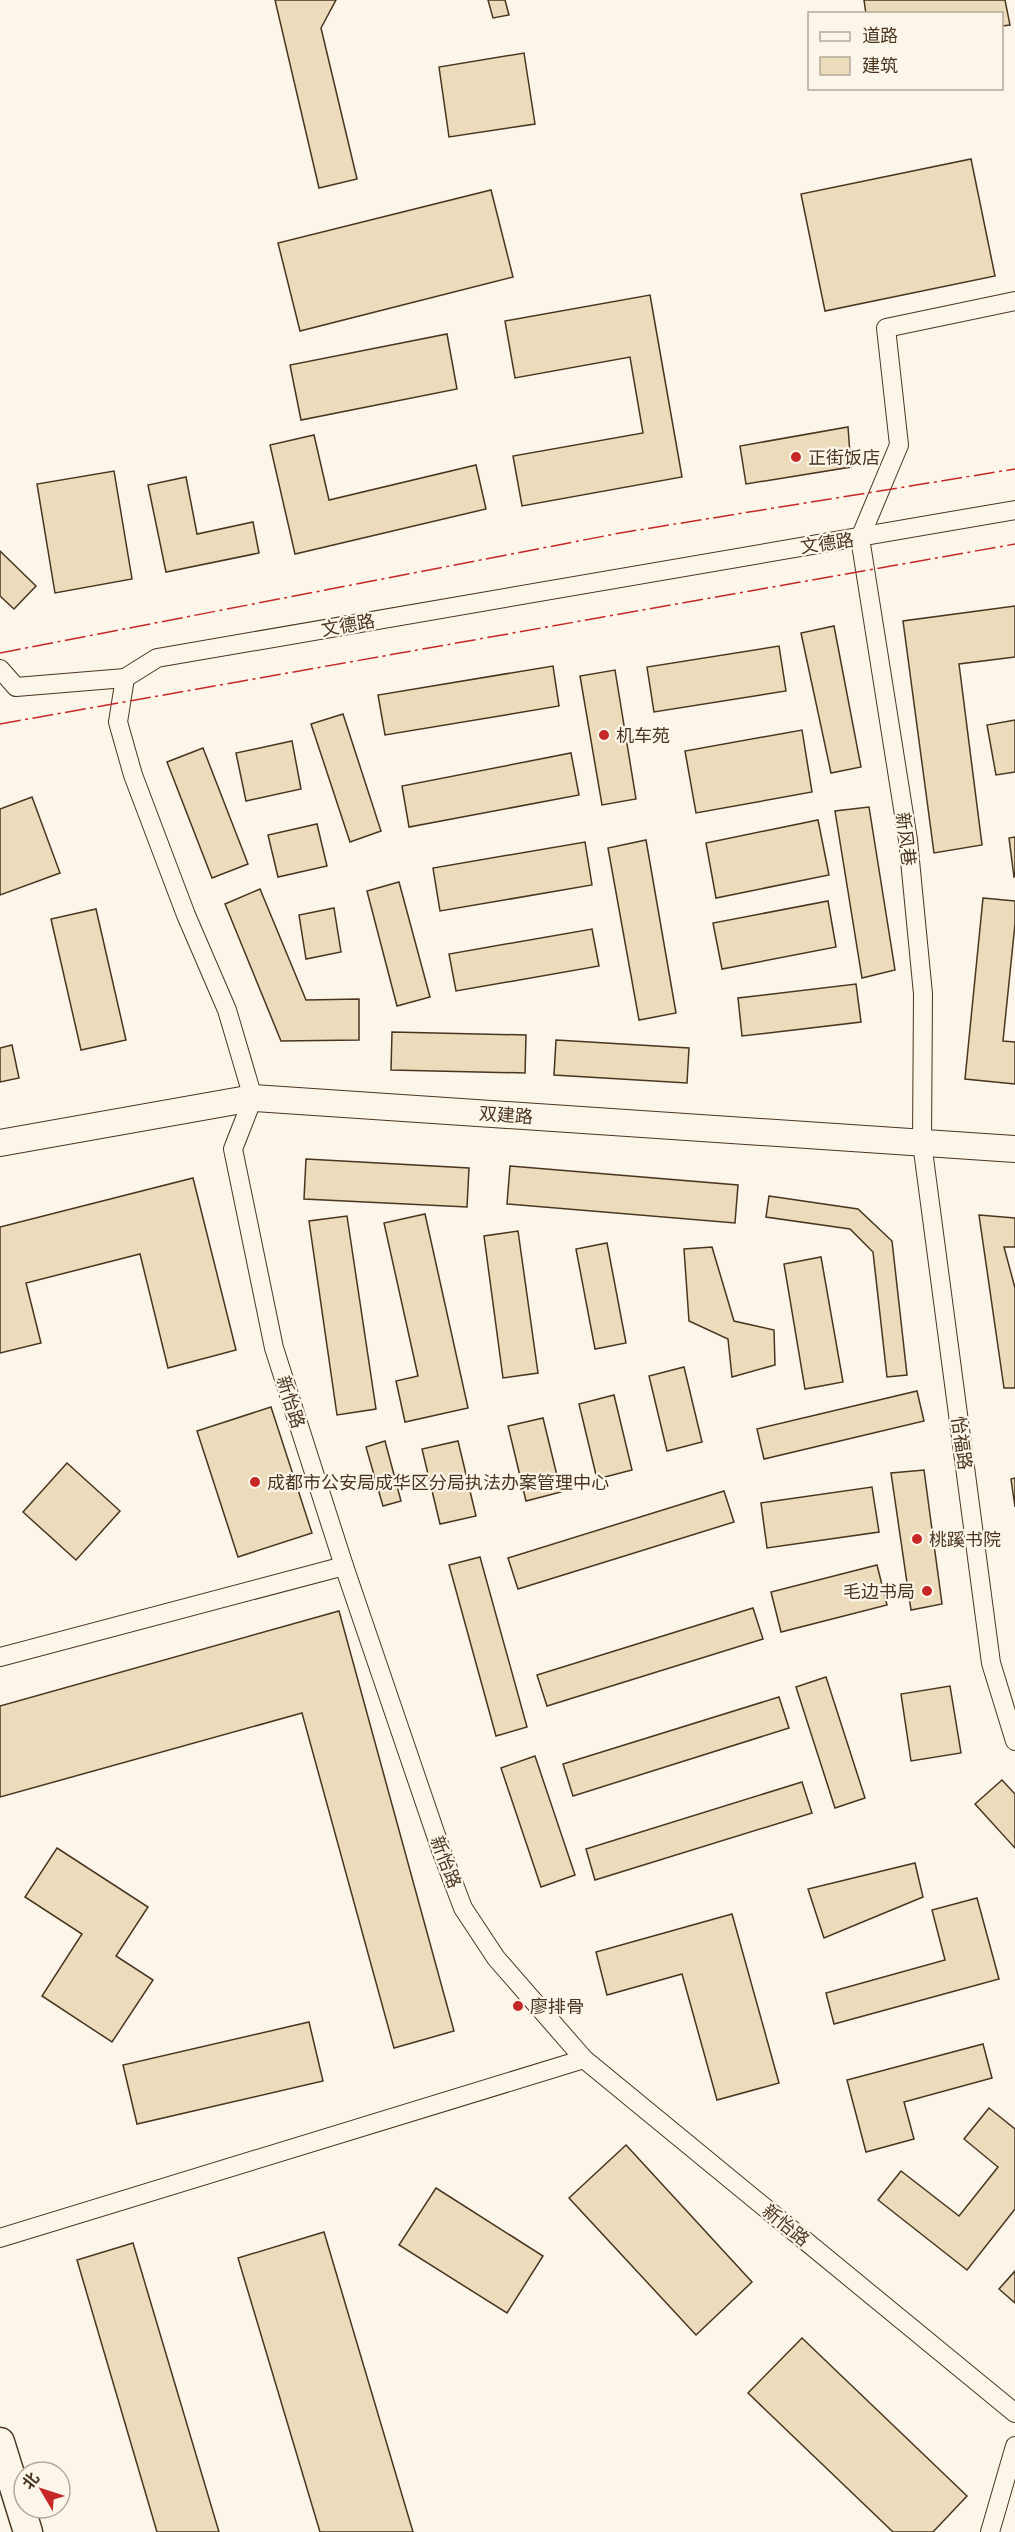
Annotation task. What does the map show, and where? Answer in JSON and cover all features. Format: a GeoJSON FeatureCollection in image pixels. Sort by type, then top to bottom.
{"type":"FeatureCollection","features":[{"type":"Feature","properties":{"kind":"main road"},"geometry":{"type":"LineString","coordinates":[[0,2442],[28,2532]]}},
{"type":"Feature","properties":{"kind":"street"},"geometry":{"type":"LineString","coordinates":[[860,538],[899,445],[886,328],[1015,301]]}},
{"type":"Feature","properties":{"kind":"street","name":"文德路"},"geometry":{"type":"LineString","coordinates":[[125,678],[157,658],[1015,510]]}},
{"type":"Feature","properties":{"kind":"street","name":"新风巷"},"geometry":{"type":"LineString","coordinates":[[860,538],[908,840],[922,994],[922,1143]]}},
{"type":"Feature","properties":{"kind":"street"},"geometry":{"type":"LineString","coordinates":[[0,669],[16,687],[125,678],[118,722],[133,776],[186,915],[227,1010],[253,1098]]}},
{"type":"Feature","properties":{"kind":"street","name":"双建路"},"geometry":{"type":"LineString","coordinates":[[0,1143],[253,1098],[1015,1149]]}},
{"type":"Feature","properties":{"kind":"street","name":"新怡路"},"geometry":{"type":"LineString","coordinates":[[253,1098],[233,1149],[273,1348],[344,1566],[463,1908],[496,1958],[584,2059],[1015,2413]]}},
{"type":"Feature","properties":{"kind":"street","name":"怡福路"},"geometry":{"type":"LineString","coordinates":[[922,1143],[991,1663],[1015,1741]]}},
{"type":"Feature","properties":{"kind":"street"},"geometry":{"type":"LineString","coordinates":[[0,1657],[344,1566]]}},
{"type":"Feature","properties":{"kind":"street"},"geometry":{"type":"LineString","coordinates":[[0,2238],[584,2059]]}},
{"type":"Feature","properties":{"kind":"street"},"geometry":{"type":"LineString","coordinates":[[990,2532],[1015,2445]]}},
{"type":"Feature","properties":{"kind":"building"},"geometry":{"type":"Polygon","coordinates":[[[275,0],[336,0],[321,28],[357,179],[319,188],[275,0]]]}},
{"type":"Feature","properties":{"kind":"building"},"geometry":{"type":"Polygon","coordinates":[[[488,0],[505,0],[509,15],[493,18],[488,0]]]}},
{"type":"Feature","properties":{"kind":"building"},"geometry":{"type":"Polygon","coordinates":[[[864,0],[1005,0],[1010,25],[1003,26],[1003,12],[866,12],[864,0]]]}},
{"type":"Feature","properties":{"kind":"building"},"geometry":{"type":"Polygon","coordinates":[[[524,53],[535,124],[449,137],[439,67],[524,53]]]}},
{"type":"Feature","properties":{"kind":"building"},"geometry":{"type":"Polygon","coordinates":[[[971,159],[995,276],[825,311],[801,194],[971,159]]]}},
{"type":"Feature","properties":{"kind":"building"},"geometry":{"type":"Polygon","coordinates":[[[491,190],[513,277],[300,331],[278,243],[491,190]]]}},
{"type":"Feature","properties":{"kind":"building"},"geometry":{"type":"Polygon","coordinates":[[[650,295],[682,477],[522,506],[513,456],[643,433],[630,357],[515,378],[505,321],[650,295]]]}},
{"type":"Feature","properties":{"kind":"building"},"geometry":{"type":"Polygon","coordinates":[[[447,334],[457,389],[301,420],[290,365],[447,334]]]}},
{"type":"Feature","properties":{"kind":"building","name":"正街饭店"},"geometry":{"type":"Polygon","coordinates":[[[848,427],[851,467],[746,484],[740,446],[848,427]]]}},
{"type":"Feature","properties":{"kind":"building"},"geometry":{"type":"Polygon","coordinates":[[[314,435],[329,500],[476,465],[486,509],[295,554],[270,445],[314,435]]]}},
{"type":"Feature","properties":{"kind":"building"},"geometry":{"type":"Polygon","coordinates":[[[114,471],[132,579],[55,593],[37,484],[114,471]]]}},
{"type":"Feature","properties":{"kind":"building"},"geometry":{"type":"Polygon","coordinates":[[[186,477],[197,534],[253,522],[259,553],[166,572],[148,485],[186,477]]]}},
{"type":"Feature","properties":{"kind":"building"},"geometry":{"type":"Polygon","coordinates":[[[0,551],[36,586],[14,609],[0,596],[0,551]]]}},
{"type":"Feature","properties":{"kind":"building"},"geometry":{"type":"Polygon","coordinates":[[[1015,606],[1015,657],[959,664],[982,845],[934,853],[903,621],[1015,606]]]}},
{"type":"Feature","properties":{"kind":"building"},"geometry":{"type":"Polygon","coordinates":[[[834,626],[861,767],[831,773],[801,633],[834,626]]]}},
{"type":"Feature","properties":{"kind":"building"},"geometry":{"type":"Polygon","coordinates":[[[779,646],[786,691],[654,712],[647,667],[779,646]]]}},
{"type":"Feature","properties":{"kind":"building"},"geometry":{"type":"Polygon","coordinates":[[[553,666],[559,706],[385,735],[378,695],[553,666]]]}},
{"type":"Feature","properties":{"kind":"building"},"geometry":{"type":"Polygon","coordinates":[[[615,670],[636,799],[602,805],[580,676],[615,670]]]}},
{"type":"Feature","properties":{"kind":"building"},"geometry":{"type":"Polygon","coordinates":[[[343,714],[381,831],[350,842],[311,724],[343,714]]]}},
{"type":"Feature","properties":{"kind":"building"},"geometry":{"type":"Polygon","coordinates":[[[1015,720],[1015,772],[996,775],[987,725],[1015,720]]]}},
{"type":"Feature","properties":{"kind":"building"},"geometry":{"type":"Polygon","coordinates":[[[802,730],[812,792],[696,813],[685,751],[802,730]]]}},
{"type":"Feature","properties":{"kind":"building"},"geometry":{"type":"Polygon","coordinates":[[[292,741],[301,789],[246,801],[236,753],[292,741]]]}},
{"type":"Feature","properties":{"kind":"building"},"geometry":{"type":"Polygon","coordinates":[[[203,748],[248,864],[212,878],[167,762],[203,748]]]}},
{"type":"Feature","properties":{"kind":"building"},"geometry":{"type":"Polygon","coordinates":[[[571,753],[579,795],[409,827],[402,786],[571,753]]]}},
{"type":"Feature","properties":{"kind":"building"},"geometry":{"type":"Polygon","coordinates":[[[32,797],[60,873],[0,895],[0,809],[32,797]]]}},
{"type":"Feature","properties":{"kind":"building"},"geometry":{"type":"Polygon","coordinates":[[[869,807],[895,970],[862,978],[835,811],[869,807]]]}},
{"type":"Feature","properties":{"kind":"building"},"geometry":{"type":"Polygon","coordinates":[[[818,820],[829,875],[716,898],[706,843],[818,820]]]}},
{"type":"Feature","properties":{"kind":"building"},"geometry":{"type":"Polygon","coordinates":[[[317,824],[327,866],[278,877],[268,835],[317,824]]]}},
{"type":"Feature","properties":{"kind":"building"},"geometry":{"type":"Polygon","coordinates":[[[1015,837],[1015,876],[1014,877],[1009,838],[1015,837]]]}},
{"type":"Feature","properties":{"kind":"building"},"geometry":{"type":"Polygon","coordinates":[[[646,840],[676,1013],[639,1020],[608,848],[646,840]]]}},
{"type":"Feature","properties":{"kind":"building"},"geometry":{"type":"Polygon","coordinates":[[[585,842],[592,885],[440,911],[433,868],[585,842]]]}},
{"type":"Feature","properties":{"kind":"building"},"geometry":{"type":"Polygon","coordinates":[[[399,882],[430,997],[397,1006],[367,891],[399,882]]]}},
{"type":"Feature","properties":{"kind":"building"},"geometry":{"type":"Polygon","coordinates":[[[260,889],[306,1000],[359,999],[359,1040],[281,1041],[225,904],[260,889]]]}},
{"type":"Feature","properties":{"kind":"building"},"geometry":{"type":"Polygon","coordinates":[[[983,898],[1015,901],[1015,924],[1003,1041],[1015,1042],[1015,1084],[965,1079],[983,898]]]}},
{"type":"Feature","properties":{"kind":"building"},"geometry":{"type":"Polygon","coordinates":[[[828,901],[836,947],[722,969],[713,923],[828,901]]]}},
{"type":"Feature","properties":{"kind":"building"},"geometry":{"type":"Polygon","coordinates":[[[334,908],[341,952],[306,959],[299,915],[334,908]]]}},
{"type":"Feature","properties":{"kind":"building"},"geometry":{"type":"Polygon","coordinates":[[[96,909],[126,1040],[81,1050],[51,919],[96,909]]]}},
{"type":"Feature","properties":{"kind":"building"},"geometry":{"type":"Polygon","coordinates":[[[592,929],[599,966],[456,991],[449,954],[592,929]]]}},
{"type":"Feature","properties":{"kind":"building"},"geometry":{"type":"Polygon","coordinates":[[[856,984],[861,1022],[742,1036],[738,998],[856,984]]]}},
{"type":"Feature","properties":{"kind":"building"},"geometry":{"type":"Polygon","coordinates":[[[392,1032],[526,1035],[525,1073],[391,1070],[392,1032]]]}},
{"type":"Feature","properties":{"kind":"building"},"geometry":{"type":"Polygon","coordinates":[[[556,1040],[689,1048],[687,1083],[554,1075],[556,1040]]]}},
{"type":"Feature","properties":{"kind":"building"},"geometry":{"type":"Polygon","coordinates":[[[12,1045],[19,1078],[0,1082],[0,1048],[12,1045]]]}},
{"type":"Feature","properties":{"kind":"building"},"geometry":{"type":"Polygon","coordinates":[[[306,1159],[469,1168],[467,1207],[304,1199],[306,1159]]]}},
{"type":"Feature","properties":{"kind":"building"},"geometry":{"type":"Polygon","coordinates":[[[510,1166],[738,1185],[735,1223],[507,1204],[510,1166]]]}},
{"type":"Feature","properties":{"kind":"building"},"geometry":{"type":"Polygon","coordinates":[[[193,1178],[236,1350],[168,1368],[140,1254],[26,1283],[41,1343],[0,1353],[0,1227],[193,1178]]]}},
{"type":"Feature","properties":{"kind":"building"},"geometry":{"type":"Polygon","coordinates":[[[769,1196],[858,1209],[892,1241],[907,1375],[887,1377],[873,1252],[850,1229],[766,1217],[769,1196]]]}},
{"type":"Feature","properties":{"kind":"building"},"geometry":{"type":"Polygon","coordinates":[[[425,1214],[468,1408],[405,1422],[396,1381],[418,1376],[384,1223],[425,1214]]]}},
{"type":"Feature","properties":{"kind":"building"},"geometry":{"type":"Polygon","coordinates":[[[979,1215],[1015,1218],[1015,1247],[1004,1247],[1015,1288],[1015,1388],[1004,1388],[979,1215]]]}},
{"type":"Feature","properties":{"kind":"building"},"geometry":{"type":"Polygon","coordinates":[[[347,1216],[376,1409],[337,1415],[309,1221],[347,1216]]]}},
{"type":"Feature","properties":{"kind":"building"},"geometry":{"type":"Polygon","coordinates":[[[518,1231],[538,1373],[503,1378],[484,1236],[518,1231]]]}},
{"type":"Feature","properties":{"kind":"building"},"geometry":{"type":"Polygon","coordinates":[[[607,1243],[626,1343],[595,1349],[576,1249],[607,1243]]]}},
{"type":"Feature","properties":{"kind":"building"},"geometry":{"type":"Polygon","coordinates":[[[712,1247],[734,1321],[774,1330],[775,1365],[732,1377],[728,1339],[689,1321],[684,1249],[712,1247]]]}},
{"type":"Feature","properties":{"kind":"building"},"geometry":{"type":"Polygon","coordinates":[[[821,1257],[843,1382],[805,1389],[784,1264],[821,1257]]]}},
{"type":"Feature","properties":{"kind":"building"},"geometry":{"type":"Polygon","coordinates":[[[684,1367],[702,1442],[667,1451],[649,1376],[684,1367]]]}},
{"type":"Feature","properties":{"kind":"building"},"geometry":{"type":"Polygon","coordinates":[[[917,1391],[924,1421],[764,1459],[757,1429],[917,1391]]]}},
{"type":"Feature","properties":{"kind":"building"},"geometry":{"type":"Polygon","coordinates":[[[614,1395],[632,1470],[597,1479],[579,1404],[614,1395]]]}},
{"type":"Feature","properties":{"kind":"building","name":"成都市公安局成华区分局执法办案管理中心"},"geometry":{"type":"Polygon","coordinates":[[[271,1407],[312,1533],[238,1557],[197,1431],[271,1407]]]}},
{"type":"Feature","properties":{"kind":"building"},"geometry":{"type":"Polygon","coordinates":[[[543,1418],[561,1492],[526,1501],[508,1426],[543,1418]]]}},
{"type":"Feature","properties":{"kind":"building"},"geometry":{"type":"Polygon","coordinates":[[[385,1441],[401,1501],[383,1506],[366,1447],[385,1441]]]}},
{"type":"Feature","properties":{"kind":"building"},"geometry":{"type":"Polygon","coordinates":[[[458,1441],[476,1516],[440,1524],[422,1449],[458,1441]]]}},
{"type":"Feature","properties":{"kind":"building"},"geometry":{"type":"Polygon","coordinates":[[[67,1463],[120,1511],[76,1560],[23,1512],[67,1463]]]}},
{"type":"Feature","properties":{"kind":"building","name":"桃蹊书院"},"geometry":{"type":"Polygon","coordinates":[[[924,1470],[942,1604],[911,1610],[891,1473],[924,1470]]]}},
{"type":"Feature","properties":{"kind":"building"},"geometry":{"type":"Polygon","coordinates":[[[1015,1478],[1015,1507],[1011,1479],[1015,1478]]]}},
{"type":"Feature","properties":{"kind":"building"},"geometry":{"type":"Polygon","coordinates":[[[872,1487],[879,1532],[767,1548],[761,1503],[872,1487]]]}},
{"type":"Feature","properties":{"kind":"building"},"geometry":{"type":"Polygon","coordinates":[[[724,1491],[734,1522],[518,1589],[508,1558],[724,1491]]]}},
{"type":"Feature","properties":{"kind":"building"},"geometry":{"type":"Polygon","coordinates":[[[480,1557],[527,1727],[496,1736],[449,1565],[480,1557]]]}},
{"type":"Feature","properties":{"kind":"building"},"geometry":{"type":"Polygon","coordinates":[[[877,1565],[887,1605],[781,1632],[771,1592],[877,1565]]]}},
{"type":"Feature","properties":{"kind":"building"},"geometry":{"type":"Polygon","coordinates":[[[753,1608],[763,1639],[547,1706],[537,1675],[753,1608]]]}},
{"type":"Feature","properties":{"kind":"building"},"geometry":{"type":"Polygon","coordinates":[[[339,1611],[454,2031],[394,2048],[302,1713],[0,1797],[0,1706],[339,1611]]]}},
{"type":"Feature","properties":{"kind":"building"},"geometry":{"type":"Polygon","coordinates":[[[826,1677],[865,1798],[835,1808],[796,1687],[826,1677]]]}},
{"type":"Feature","properties":{"kind":"building"},"geometry":{"type":"Polygon","coordinates":[[[950,1686],[961,1753],[911,1761],[901,1694],[950,1686]]]}},
{"type":"Feature","properties":{"kind":"building"},"geometry":{"type":"Polygon","coordinates":[[[779,1697],[789,1728],[573,1796],[563,1764],[779,1697]]]}},
{"type":"Feature","properties":{"kind":"building"},"geometry":{"type":"Polygon","coordinates":[[[535,1756],[575,1875],[541,1887],[501,1768],[535,1756]]]}},
{"type":"Feature","properties":{"kind":"building"},"geometry":{"type":"Polygon","coordinates":[[[1002,1780],[1015,1794],[1015,1848],[975,1804],[1002,1780]]]}},
{"type":"Feature","properties":{"kind":"building"},"geometry":{"type":"Polygon","coordinates":[[[802,1782],[812,1813],[595,1880],[586,1849],[802,1782]]]}},
{"type":"Feature","properties":{"kind":"building"},"geometry":{"type":"Polygon","coordinates":[[[57,1848],[148,1907],[116,1956],[153,1980],[112,2042],[42,1996],[82,1934],[25,1897],[57,1848]]]}},
{"type":"Feature","properties":{"kind":"building"},"geometry":{"type":"Polygon","coordinates":[[[915,1863],[923,1897],[824,1938],[808,1889],[915,1863]]]}},
{"type":"Feature","properties":{"kind":"building"},"geometry":{"type":"Polygon","coordinates":[[[977,1898],[999,1979],[834,2024],[826,1993],[945,1960],[932,1910],[977,1898]]]}},
{"type":"Feature","properties":{"kind":"building"},"geometry":{"type":"Polygon","coordinates":[[[732,1914],[779,2083],[717,2100],[682,1974],[607,1995],[596,1952],[732,1914]]]}},
{"type":"Feature","properties":{"kind":"building"},"geometry":{"type":"Polygon","coordinates":[[[309,2022],[323,2081],[137,2124],[123,2065],[309,2022]]]}},
{"type":"Feature","properties":{"kind":"building"},"geometry":{"type":"Polygon","coordinates":[[[983,2044],[992,2078],[904,2102],[914,2139],[866,2152],[847,2080],[983,2044]]]}},
{"type":"Feature","properties":{"kind":"building"},"geometry":{"type":"Polygon","coordinates":[[[989,2108],[1015,2129],[1015,2209],[967,2270],[878,2200],[901,2171],[959,2216],[998,2167],[964,2139],[989,2108]]]}},
{"type":"Feature","properties":{"kind":"building"},"geometry":{"type":"Polygon","coordinates":[[[626,2145],[752,2282],[696,2335],[569,2198],[626,2145]]]}},
{"type":"Feature","properties":{"kind":"building"},"geometry":{"type":"Polygon","coordinates":[[[436,2188],[543,2256],[507,2313],[399,2245],[436,2188]]]}},
{"type":"Feature","properties":{"kind":"building"},"geometry":{"type":"Polygon","coordinates":[[[324,2232],[413,2532],[320,2532],[238,2258],[324,2232]]]}},
{"type":"Feature","properties":{"kind":"building"},"geometry":{"type":"Polygon","coordinates":[[[133,2243],[219,2532],[157,2532],[77,2260],[133,2243]]]}},
{"type":"Feature","properties":{"kind":"building"},"geometry":{"type":"Polygon","coordinates":[[[1015,2271],[1015,2303],[999,2289],[1015,2271]]]}},
{"type":"Feature","properties":{"kind":"building"},"geometry":{"type":"Polygon","coordinates":[[[802,2338],[967,2496],[933,2532],[893,2532],[748,2393],[802,2338]]]}},
{"type":"Feature","properties":{"kind":"power"},"geometry":{"type":"LineString","coordinates":[[0,653],[620,533],[1015,469]]}},
{"type":"Feature","properties":{"kind":"power"},"geometry":{"type":"LineString","coordinates":[[0,724],[1015,544]]}},
{"type":"Feature","properties":{"kind":"place","name":"正街饭店"},"geometry":{"type":"Point","coordinates":[796,457]}},
{"type":"Feature","properties":{"kind":"place","name":"机车苑"},"geometry":{"type":"Point","coordinates":[604,735]}},
{"type":"Feature","properties":{"kind":"place","name":"成都市公安局成华区分局执法办案管理中心"},"geometry":{"type":"Point","coordinates":[255,1482]}},
{"type":"Feature","properties":{"kind":"place","name":"桃蹊书院"},"geometry":{"type":"Point","coordinates":[917,1539]}},
{"type":"Feature","properties":{"kind":"place","name":"毛边书局"},"geometry":{"type":"Point","coordinates":[927,1591]}},
{"type":"Feature","properties":{"kind":"place","name":"廖排骨"},"geometry":{"type":"Point","coordinates":[518,2006]}}]}
